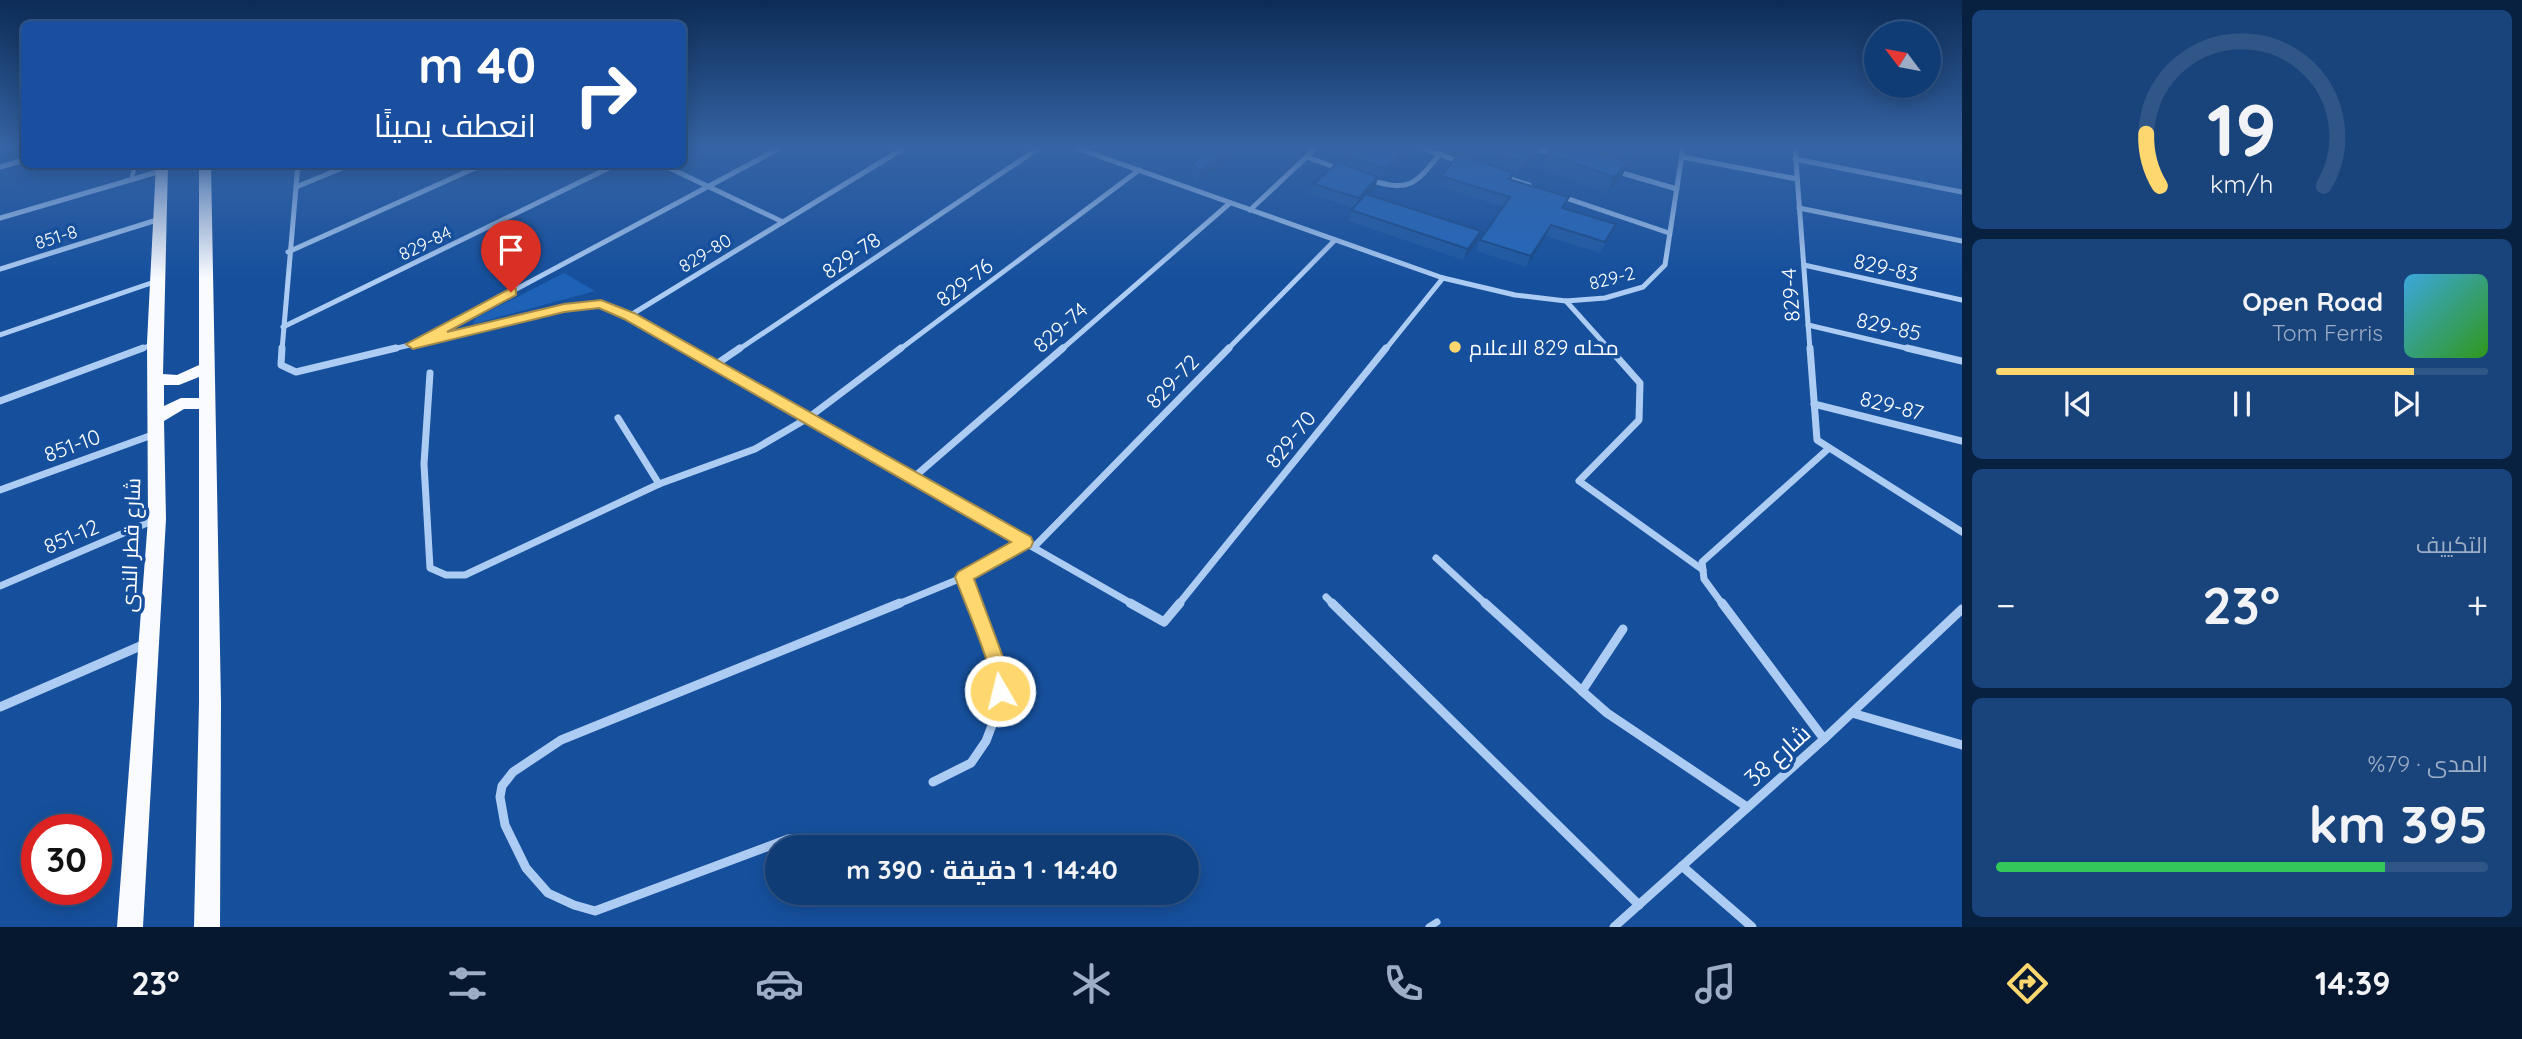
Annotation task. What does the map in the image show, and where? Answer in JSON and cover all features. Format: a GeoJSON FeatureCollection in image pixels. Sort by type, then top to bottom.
{"type":"FeatureCollection","features":[{"type":"Feature","properties":{"kind":"main road","name":"شارع قطر الندى"},"geometry":{"type":"LineString","coordinates":[[130,927],[157,519],[155,343],[161,191]]}},
{"type":"Feature","properties":{"kind":"main road"},"geometry":{"type":"LineString","coordinates":[[205,191],[210,703],[207,927]]}},
{"type":"Feature","properties":{"kind":"main road"},"geometry":{"type":"LineString","coordinates":[[155,379],[160,382],[179,380],[207,367]]}},
{"type":"Feature","properties":{"kind":"main road"},"geometry":{"type":"LineString","coordinates":[[156,426],[171,408],[190,402],[207,403]]}},
{"type":"Feature","properties":{"kind":"street"},"geometry":{"type":"LineString","coordinates":[[0,218],[88,191]]}},
{"type":"Feature","properties":{"kind":"street"},"geometry":{"type":"LineString","coordinates":[[295,191],[283,327],[281,365],[286,370],[296,372],[586,304],[601,304],[629,316],[1034,547]]}},
{"type":"Feature","properties":{"kind":"street"},"geometry":{"type":"LineString","coordinates":[[288,252],[423,191]]}},
{"type":"Feature","properties":{"kind":"street","name":"829-84"},"geometry":{"type":"LineString","coordinates":[[283,327],[561,191]]}},
{"type":"Feature","properties":{"kind":"street"},"geometry":{"type":"LineString","coordinates":[[413,344],[700,191]]}},
{"type":"Feature","properties":{"kind":"street"},"geometry":{"type":"LineString","coordinates":[[717,191],[783,222]]}},
{"type":"Feature","properties":{"kind":"street","name":"829-80"},"geometry":{"type":"LineString","coordinates":[[629,316],[833,191]]}},
{"type":"Feature","properties":{"kind":"street","name":"829-78"},"geometry":{"type":"LineString","coordinates":[[715,365],[974,191]]}},
{"type":"Feature","properties":{"kind":"street","name":"829-76"},"geometry":{"type":"LineString","coordinates":[[430,373],[424,464],[430,568],[446,575],[465,575],[659,484],[755,449],[808,418],[1111,191]]}},
{"type":"Feature","properties":{"kind":"street","name":"829-2"},"geometry":{"type":"LineString","coordinates":[[1198,191],[1443,278],[1515,295],[1566,301],[1605,298],[1643,287],[1665,265],[1677,191]]}},
{"type":"Feature","properties":{"kind":"street"},"geometry":{"type":"LineString","coordinates":[[1250,210],[1270,191]]}},
{"type":"Feature","properties":{"kind":"street","name":"829-4"},"geometry":{"type":"LineString","coordinates":[[1798,191],[1817,440],[1828,449]]}},
{"type":"Feature","properties":{"kind":"street"},"geometry":{"type":"LineString","coordinates":[[1554,194],[1669,233]]}},
{"type":"Feature","properties":{"kind":"street","name":"829-74"},"geometry":{"type":"LineString","coordinates":[[913,478],[1230,203]]}},
{"type":"Feature","properties":{"kind":"street"},"geometry":{"type":"LineString","coordinates":[[1799,208],[1962,242]]}},
{"type":"Feature","properties":{"kind":"street","name":"851-8"},"geometry":{"type":"LineString","coordinates":[[0,269],[160,219]]}},
{"type":"Feature","properties":{"kind":"street","name":"829-72"},"geometry":{"type":"LineString","coordinates":[[1034,547],[1335,240]]}},
{"type":"Feature","properties":{"kind":"street","name":"829-83"},"geometry":{"type":"LineString","coordinates":[[1804,265],[1962,300]]}},
{"type":"Feature","properties":{"kind":"street","name":"829-70"},"geometry":{"type":"LineString","coordinates":[[1034,547],[1164,622],[1443,278]]}},
{"type":"Feature","properties":{"kind":"street"},"geometry":{"type":"LineString","coordinates":[[0,335],[157,281]]}},
{"type":"Feature","properties":{"kind":"street"},"geometry":{"type":"LineString","coordinates":[[1566,301],[1640,383],[1639,420],[1579,481],[1703,570]]}},
{"type":"Feature","properties":{"kind":"street","name":"829-85"},"geometry":{"type":"LineString","coordinates":[[1808,325],[1962,360]]}},
{"type":"Feature","properties":{"kind":"street"},"geometry":{"type":"LineString","coordinates":[[0,401],[155,343]]}},
{"type":"Feature","properties":{"kind":"street","name":"829-87"},"geometry":{"type":"LineString","coordinates":[[1814,404],[1962,441]]}},
{"type":"Feature","properties":{"kind":"street"},"geometry":{"type":"LineString","coordinates":[[618,418],[659,484]]}},
{"type":"Feature","properties":{"kind":"street","name":"851-10"},"geometry":{"type":"LineString","coordinates":[[0,490],[156,426]]}},
{"type":"Feature","properties":{"kind":"street"},"geometry":{"type":"LineString","coordinates":[[1824,738],[1704,579],[1702,562],[1828,449],[1962,532]]}},
{"type":"Feature","properties":{"kind":"street","name":"851-12"},"geometry":{"type":"LineString","coordinates":[[0,586],[157,519]]}},
{"type":"Feature","properties":{"kind":"street"},"geometry":{"type":"LineString","coordinates":[[765,848],[595,911],[573,906],[544,890],[527,873],[504,822],[499,797],[510,775],[561,740],[964,577],[1025,542]]}},
{"type":"Feature","properties":{"kind":"street"},"geometry":{"type":"LineString","coordinates":[[1436,558],[1607,713],[1747,807]]}},
{"type":"Feature","properties":{"kind":"street"},"geometry":{"type":"LineString","coordinates":[[933,782],[971,763],[993,727],[999,707],[1000,676],[964,577]]}},
{"type":"Feature","properties":{"kind":"street"},"geometry":{"type":"LineString","coordinates":[[1326,597],[1639,905]]}},
{"type":"Feature","properties":{"kind":"street","name":"شارع 38"},"geometry":{"type":"LineString","coordinates":[[1614,927],[1852,713],[1962,609]]}},
{"type":"Feature","properties":{"kind":"street"},"geometry":{"type":"LineString","coordinates":[[1583,691],[1623,629]]}},
{"type":"Feature","properties":{"kind":"street"},"geometry":{"type":"LineString","coordinates":[[0,708],[149,642]]}},
{"type":"Feature","properties":{"kind":"street"},"geometry":{"type":"LineString","coordinates":[[1852,713],[1962,745]]}},
{"type":"Feature","properties":{"kind":"street"},"geometry":{"type":"LineString","coordinates":[[1682,866],[1752,927]]}},
{"type":"Feature","properties":{"kind":"shaded area"},"geometry":{"type":"Polygon","coordinates":[[[564,273],[595,291],[473,324],[476,318],[564,273]]]}},
{"type":"Feature","properties":{"kind":"building"},"geometry":{"type":"Polygon","coordinates":[[[1337,191],[1365,191],[1359,198],[1337,191]]]}},
{"type":"Feature","properties":{"kind":"building"},"geometry":{"type":"Polygon","coordinates":[[[1491,191],[1550,191],[1569,197],[1562,208],[1616,224],[1605,242],[1551,225],[1531,256],[1480,240],[1510,197],[1491,191]]]}},
{"type":"Feature","properties":{"kind":"building"},"geometry":{"type":"Polygon","coordinates":[[[1366,194],[1481,231],[1468,249],[1351,210],[1366,194]]]}},
{"type":"Feature","properties":{"kind":"place","name":"محله 829 الاعلام"},"geometry":{"type":"Point","coordinates":[1455,347]}},
{"type":"Feature","properties":{"kind":"route"},"geometry":{"type":"LineString","coordinates":[[511,292],[413,344],[564,308],[601,304],[629,316],[1025,542],[964,577],[993,652],[1000,676],[1000,691]]}}]}
